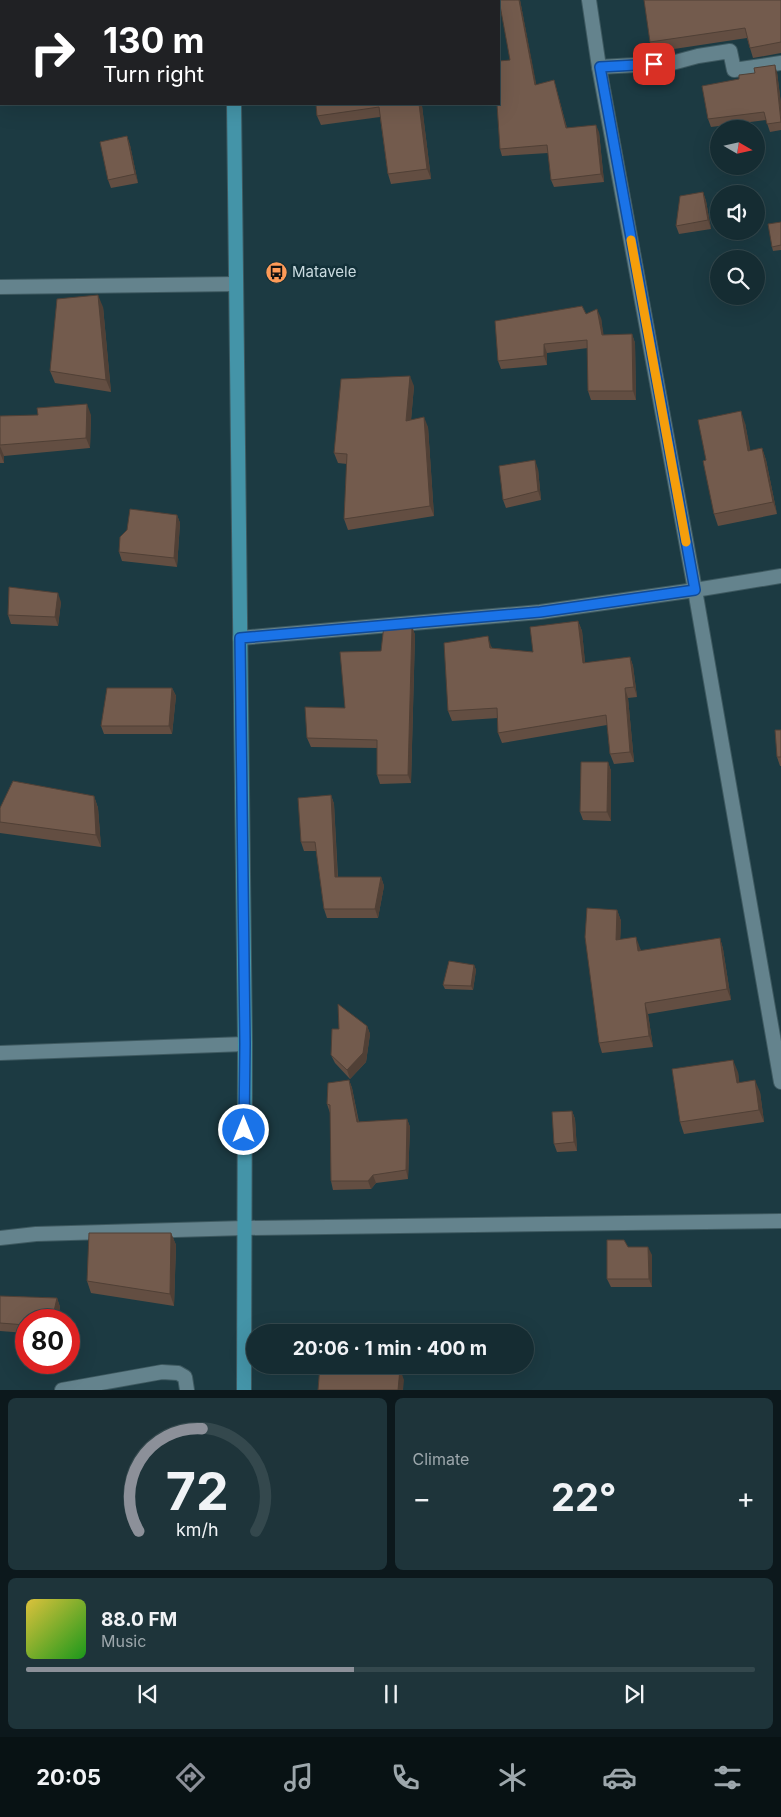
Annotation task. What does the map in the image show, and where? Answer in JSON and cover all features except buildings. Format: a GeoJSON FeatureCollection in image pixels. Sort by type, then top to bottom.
{"type":"FeatureCollection","features":[{"type":"Feature","properties":{"kind":"highway"},"geometry":{"type":"LineString","coordinates":[[234,105],[245,1044],[244,1390]]}},
{"type":"Feature","properties":{"kind":"street"},"geometry":{"type":"LineString","coordinates":[[589,0],[781,1082]]}},
{"type":"Feature","properties":{"kind":"street"},"geometry":{"type":"LineString","coordinates":[[600,67],[672,63],[698,56],[730,51],[734,70],[781,63]]}},
{"type":"Feature","properties":{"kind":"street"},"geometry":{"type":"LineString","coordinates":[[0,287],[236,284]]}},
{"type":"Feature","properties":{"kind":"street"},"geometry":{"type":"LineString","coordinates":[[240,638],[540,612],[781,576]]}},
{"type":"Feature","properties":{"kind":"street"},"geometry":{"type":"LineString","coordinates":[[0,1054],[245,1044]]}},
{"type":"Feature","properties":{"kind":"street"},"geometry":{"type":"LineString","coordinates":[[0,1238],[36,1234],[245,1228],[781,1221]]}},
{"type":"Feature","properties":{"kind":"street"},"geometry":{"type":"LineString","coordinates":[[62,1390],[162,1372],[178,1373],[185,1377],[187,1390]]}},
{"type":"Feature","properties":{"kind":"slow traffic"},"geometry":{"type":"LineString","coordinates":[[631,240],[686,542]]}},
{"type":"Feature","properties":{"kind":"place","name":"Matavele"},"geometry":{"type":"Point","coordinates":[276,272]}},
{"type":"Feature","properties":{"kind":"route"},"geometry":{"type":"LineString","coordinates":[[244,1130],[245,1044],[240,638],[540,612],[695,590],[600,67],[654,64]]}}]}
